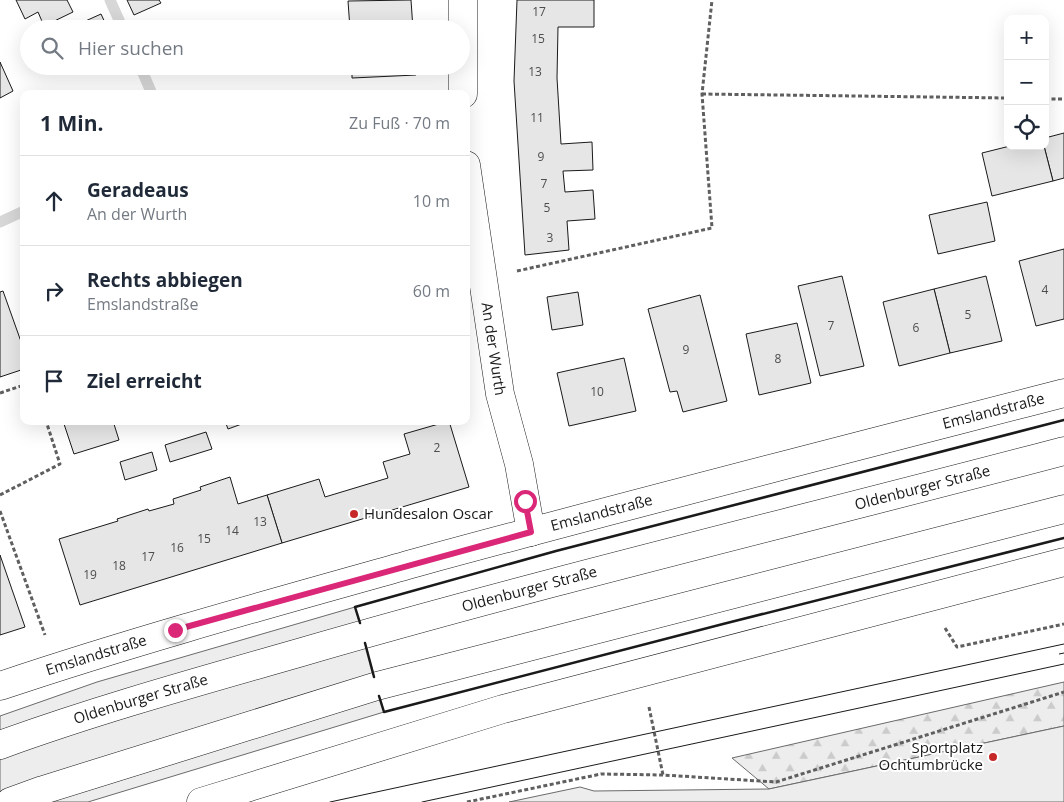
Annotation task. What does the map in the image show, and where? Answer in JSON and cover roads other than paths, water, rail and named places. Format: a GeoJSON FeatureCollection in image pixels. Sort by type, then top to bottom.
{"type":"FeatureCollection","features":[{"type":"Feature","properties":{"kind":"main road"},"geometry":{"type":"LineString","coordinates":[[463,0],[463,20]]}},
{"type":"Feature","properties":{"kind":"main road"},"geometry":{"type":"LineString","coordinates":[[462,75],[462,90]]}},
{"type":"Feature","properties":{"kind":"main road","name":"An der Wurth"},"geometry":{"type":"LineString","coordinates":[[470,192],[500,394],[519,464],[531,532]]}},
{"type":"Feature","properties":{"kind":"main road","name":"Emslandstraße"},"geometry":{"type":"LineString","coordinates":[[0,686],[175,630],[531,532],[1064,393]]}},
{"type":"Feature","properties":{"kind":"main road","name":"Oldenburger Straße"},"geometry":{"type":"LineString","coordinates":[[0,745],[174,688],[363,634],[510,594],[1064,451]]}},
{"type":"Feature","properties":{"kind":"main road"},"geometry":{"type":"LineString","coordinates":[[10,802],[52,786],[377,686],[1064,509]]}},
{"type":"Feature","properties":{"kind":"main road"},"geometry":{"type":"LineString","coordinates":[[200,802],[503,708],[1064,562]]}},
{"type":"Feature","properties":{"kind":"waterway"},"geometry":{"type":"LineString","coordinates":[[110,0],[119,20]]}},
{"type":"Feature","properties":{"kind":"waterway"},"geometry":{"type":"LineString","coordinates":[[144,75],[150,90]]}},
{"type":"Feature","properties":{"kind":"waterway"},"geometry":{"type":"LineString","coordinates":[[0,222],[20,213]]}},
{"type":"Feature","properties":{"kind":"tram line"},"geometry":{"type":"LineString","coordinates":[[330,802],[1064,644]]}},
{"type":"Feature","properties":{"kind":"tram line"},"geometry":{"type":"LineString","coordinates":[[422,802],[1064,664]]}},
{"type":"Feature","properties":{"kind":"place","name":"Hundesalon Oscar"},"geometry":{"type":"Point","coordinates":[354,514]}},
{"type":"Feature","properties":{"kind":"place","name":"Sportplatz Ochtumbrücke"},"geometry":{"type":"Point","coordinates":[993,757]}}]}
